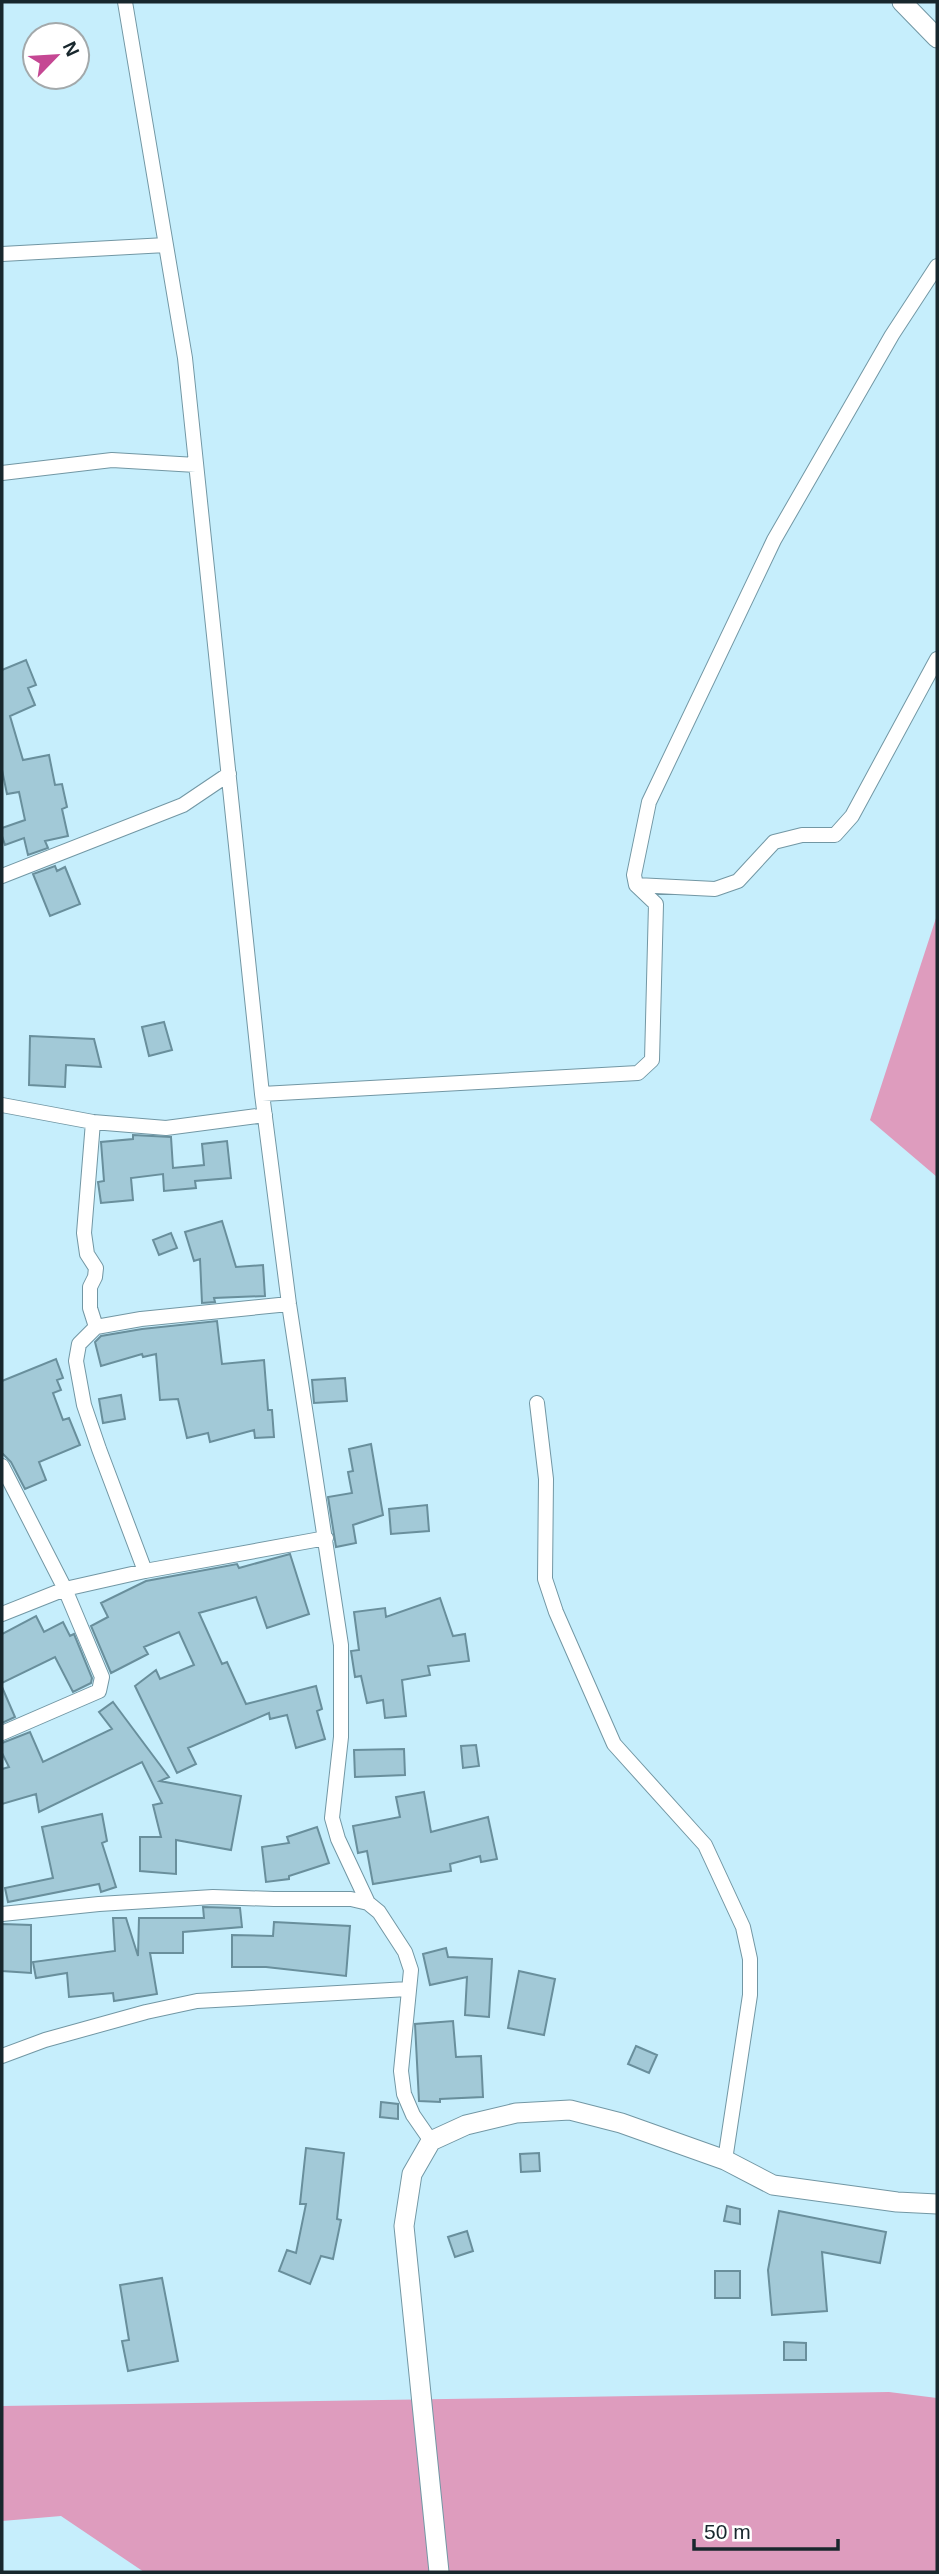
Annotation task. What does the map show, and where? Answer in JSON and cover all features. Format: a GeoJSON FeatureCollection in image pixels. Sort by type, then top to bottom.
{"type":"FeatureCollection","features":[{"type":"Feature","properties":{"kind":"street"},"geometry":{"type":"LineString","coordinates":[[125,2],[185,358],[262,1094],[289,1304],[341,1645],[341,1737],[332,1818],[338,1839],[368,1903],[379,1912],[405,1952],[411,1970],[401,2070],[404,2094],[413,2115],[431,2141]]}},
{"type":"Feature","properties":{"kind":"street"},"geometry":{"type":"LineString","coordinates":[[902,2],[937,38]]}},
{"type":"Feature","properties":{"kind":"street"},"geometry":{"type":"LineString","coordinates":[[2,254],[166,245]]}},
{"type":"Feature","properties":{"kind":"street"},"geometry":{"type":"LineString","coordinates":[[262,1094],[638,1073],[652,1060],[657,914],[656,904],[636,885],[634,875],[649,802],[774,540],[892,335],[937,266]]}},
{"type":"Feature","properties":{"kind":"street"},"geometry":{"type":"LineString","coordinates":[[2,473],[112,460],[196,465]]}},
{"type":"Feature","properties":{"kind":"street"},"geometry":{"type":"LineString","coordinates":[[636,885],[715,889],[738,881],[774,842],[802,835],[835,835],[852,816],[937,660]]}},
{"type":"Feature","properties":{"kind":"street"},"geometry":{"type":"LineString","coordinates":[[2,876],[183,805],[229,774]]}},
{"type":"Feature","properties":{"kind":"street"},"geometry":{"type":"LineString","coordinates":[[2,1105],[93,1122],[166,1128],[265,1115]]}},
{"type":"Feature","properties":{"kind":"street"},"geometry":{"type":"LineString","coordinates":[[93,1122],[84,1233],[87,1254],[96,1268],[90,1287],[90,1308],[96,1327]]}},
{"type":"Feature","properties":{"kind":"street"},"geometry":{"type":"LineString","coordinates":[[145,1571],[84,1405],[75,1362],[79,1343],[96,1327],[141,1319],[289,1304]]}},
{"type":"Feature","properties":{"kind":"street"},"geometry":{"type":"LineString","coordinates":[[537,1404],[546,1479],[545,1579],[556,1612],[614,1744],[705,1845],[743,1927],[750,1959],[750,1995],[725,2160]]}},
{"type":"Feature","properties":{"kind":"street"},"geometry":{"type":"LineString","coordinates":[[2,1466],[65,1589],[102,1677],[99,1691],[2,1733]]}},
{"type":"Feature","properties":{"kind":"street"},"geometry":{"type":"LineString","coordinates":[[2,1614],[65,1589],[145,1571],[326,1538]]}},
{"type":"Feature","properties":{"kind":"street"},"geometry":{"type":"LineString","coordinates":[[2,1914],[99,1904],[213,1897],[351,1899],[368,1903]]}},
{"type":"Feature","properties":{"kind":"street"},"geometry":{"type":"LineString","coordinates":[[2,2056],[146,2012],[197,2001],[408,1989]]}},
{"type":"Feature","properties":{"kind":"street"},"geometry":{"type":"LineString","coordinates":[[439,2572],[404,2226],[412,2174],[431,2141],[466,2125],[516,2113],[570,2110],[621,2123],[725,2160],[773,2185],[897,2202],[937,2204]]}},
{"type":"Feature","properties":{"kind":"shaded area"},"geometry":{"type":"Polygon","coordinates":[[[937,915],[937,1177],[870,1120],[937,915]]]}},
{"type":"Feature","properties":{"kind":"shaded area"},"geometry":{"type":"Polygon","coordinates":[[[889,2392],[937,2398],[937,2572],[144,2572],[61,2516],[2,2521],[2,2406],[889,2392]]]}},
{"type":"Feature","properties":{"kind":"building"},"geometry":{"type":"Polygon","coordinates":[[[26,660],[36,685],[28,688],[35,705],[10,716],[23,760],[49,755],[55,785],[62,784],[67,807],[62,809],[68,836],[45,841],[48,848],[28,855],[24,838],[5,845],[2,836],[2,828],[25,820],[19,792],[7,794],[2,770],[2,670],[26,660]]]}},
{"type":"Feature","properties":{"kind":"building"},"geometry":{"type":"Polygon","coordinates":[[[55,866],[57,871],[65,867],[80,904],[50,916],[33,874],[55,866]]]}},
{"type":"Feature","properties":{"kind":"building"},"geometry":{"type":"Polygon","coordinates":[[[164,1022],[172,1050],[149,1056],[142,1027],[164,1022]]]}},
{"type":"Feature","properties":{"kind":"building"},"geometry":{"type":"Polygon","coordinates":[[[30,1036],[94,1039],[101,1067],[66,1065],[65,1087],[29,1085],[30,1036]]]}},
{"type":"Feature","properties":{"kind":"building"},"geometry":{"type":"Polygon","coordinates":[[[133,1135],[171,1137],[173,1168],[204,1165],[202,1144],[227,1141],[231,1178],[195,1181],[196,1188],[164,1191],[163,1174],[131,1178],[133,1200],[101,1203],[98,1182],[104,1181],[101,1142],[133,1139],[133,1135]]]}},
{"type":"Feature","properties":{"kind":"building"},"geometry":{"type":"Polygon","coordinates":[[[222,1221],[236,1267],[263,1265],[265,1296],[214,1298],[215,1302],[202,1303],[200,1259],[194,1261],[185,1232],[222,1221]]]}},
{"type":"Feature","properties":{"kind":"building"},"geometry":{"type":"Polygon","coordinates":[[[171,1233],[177,1248],[159,1255],[153,1240],[171,1233]]]}},
{"type":"Feature","properties":{"kind":"building"},"geometry":{"type":"Polygon","coordinates":[[[217,1321],[222,1364],[264,1360],[268,1410],[272,1410],[274,1437],[255,1438],[254,1430],[210,1442],[208,1433],[187,1438],[178,1399],[160,1400],[156,1354],[143,1357],[142,1354],[101,1366],[95,1342],[101,1336],[217,1321]]]}},
{"type":"Feature","properties":{"kind":"building"},"geometry":{"type":"Polygon","coordinates":[[[56,1359],[63,1378],[57,1380],[61,1390],[53,1393],[63,1420],[69,1418],[80,1445],[39,1462],[46,1480],[25,1489],[11,1462],[2,1453],[2,1381],[56,1359]]]}},
{"type":"Feature","properties":{"kind":"building"},"geometry":{"type":"Polygon","coordinates":[[[345,1378],[347,1401],[314,1403],[312,1380],[345,1378]]]}},
{"type":"Feature","properties":{"kind":"building"},"geometry":{"type":"Polygon","coordinates":[[[121,1395],[125,1419],[103,1423],[99,1399],[121,1395]]]}},
{"type":"Feature","properties":{"kind":"building"},"geometry":{"type":"Polygon","coordinates":[[[371,1444],[383,1515],[353,1525],[356,1543],[336,1547],[328,1497],[352,1493],[348,1472],[353,1471],[349,1449],[371,1444]]]}},
{"type":"Feature","properties":{"kind":"building"},"geometry":{"type":"Polygon","coordinates":[[[427,1505],[429,1531],[391,1534],[389,1509],[427,1505]]]}},
{"type":"Feature","properties":{"kind":"building"},"geometry":{"type":"Polygon","coordinates":[[[290,1554],[309,1614],[267,1628],[256,1597],[199,1613],[222,1664],[227,1662],[246,1704],[316,1686],[322,1709],[317,1711],[325,1739],[296,1748],[287,1715],[270,1719],[269,1713],[188,1748],[196,1764],[177,1773],[135,1686],[156,1670],[160,1679],[194,1665],[179,1632],[144,1647],[148,1654],[111,1673],[91,1626],[108,1617],[101,1603],[146,1581],[237,1564],[239,1568],[290,1554]]]}},
{"type":"Feature","properties":{"kind":"building"},"geometry":{"type":"Polygon","coordinates":[[[440,1598],[453,1636],[465,1634],[469,1661],[428,1666],[430,1675],[402,1680],[406,1716],[385,1718],[383,1700],[367,1703],[361,1676],[355,1677],[351,1651],[359,1650],[354,1612],[385,1608],[386,1617],[440,1598]]]}},
{"type":"Feature","properties":{"kind":"building"},"geometry":{"type":"Polygon","coordinates":[[[36,1616],[44,1632],[63,1622],[70,1636],[74,1634],[92,1678],[91,1683],[73,1692],[55,1657],[2,1683],[2,1634],[36,1616]]]}},
{"type":"Feature","properties":{"kind":"building"},"geometry":{"type":"Polygon","coordinates":[[[2,1687],[15,1717],[2,1723],[2,1687]]]}},
{"type":"Feature","properties":{"kind":"building"},"geometry":{"type":"Polygon","coordinates":[[[113,1702],[169,1777],[160,1781],[241,1796],[231,1850],[176,1840],[176,1874],[140,1871],[140,1837],[161,1837],[153,1805],[162,1803],[142,1762],[39,1812],[36,1794],[2,1804],[2,1769],[9,1767],[2,1753],[2,1743],[30,1732],[43,1762],[112,1729],[99,1712],[113,1702]]]}},
{"type":"Feature","properties":{"kind":"building"},"geometry":{"type":"Polygon","coordinates":[[[476,1745],[479,1766],[463,1768],[461,1746],[476,1745]]]}},
{"type":"Feature","properties":{"kind":"building"},"geometry":{"type":"Polygon","coordinates":[[[404,1749],[405,1775],[355,1777],[354,1750],[404,1749]]]}},
{"type":"Feature","properties":{"kind":"building"},"geometry":{"type":"Polygon","coordinates":[[[424,1792],[431,1832],[488,1817],[497,1859],[481,1862],[480,1856],[450,1864],[451,1871],[373,1884],[367,1851],[358,1853],[353,1826],[400,1817],[396,1797],[424,1792]]]}},
{"type":"Feature","properties":{"kind":"building"},"geometry":{"type":"Polygon","coordinates":[[[102,1814],[107,1841],[102,1843],[116,1887],[101,1892],[99,1884],[8,1902],[5,1888],[53,1878],[42,1827],[102,1814]]]}},
{"type":"Feature","properties":{"kind":"building"},"geometry":{"type":"Polygon","coordinates":[[[317,1827],[329,1863],[289,1876],[289,1879],[266,1882],[262,1847],[289,1843],[287,1837],[317,1827]]]}},
{"type":"Feature","properties":{"kind":"building"},"geometry":{"type":"Polygon","coordinates":[[[203,1907],[240,1908],[242,1927],[183,1932],[183,1953],[150,1953],[157,1994],[114,2001],[113,1993],[69,1997],[67,1973],[36,1978],[33,1962],[115,1951],[113,1918],[126,1918],[138,1956],[139,1918],[204,1918],[203,1907]]]}},
{"type":"Feature","properties":{"kind":"building"},"geometry":{"type":"Polygon","coordinates":[[[274,1922],[350,1926],[346,1976],[266,1967],[232,1967],[232,1935],[273,1936],[274,1922]]]}},
{"type":"Feature","properties":{"kind":"building"},"geometry":{"type":"Polygon","coordinates":[[[2,1924],[31,1925],[31,1973],[2,1971],[2,1924]]]}},
{"type":"Feature","properties":{"kind":"building"},"geometry":{"type":"Polygon","coordinates":[[[446,1948],[448,1957],[492,1959],[489,2017],[465,2015],[467,1977],[430,1985],[423,1954],[446,1948]]]}},
{"type":"Feature","properties":{"kind":"building"},"geometry":{"type":"Polygon","coordinates":[[[519,1971],[555,1979],[544,2035],[508,2028],[519,1971]]]}},
{"type":"Feature","properties":{"kind":"building"},"geometry":{"type":"Polygon","coordinates":[[[453,2021],[456,2057],[481,2056],[483,2097],[440,2099],[440,2102],[419,2101],[415,2024],[453,2021]]]}},
{"type":"Feature","properties":{"kind":"building"},"geometry":{"type":"Polygon","coordinates":[[[636,2046],[657,2055],[649,2073],[628,2064],[636,2046]]]}},
{"type":"Feature","properties":{"kind":"building"},"geometry":{"type":"Polygon","coordinates":[[[381,2102],[398,2104],[398,2119],[380,2117],[381,2102]]]}},
{"type":"Feature","properties":{"kind":"building"},"geometry":{"type":"Polygon","coordinates":[[[306,2148],[344,2153],[337,2219],[341,2220],[333,2259],[321,2256],[310,2284],[279,2271],[287,2250],[296,2253],[306,2204],[300,2204],[306,2148]]]}},
{"type":"Feature","properties":{"kind":"building"},"geometry":{"type":"Polygon","coordinates":[[[539,2153],[540,2171],[521,2172],[520,2154],[539,2153]]]}},
{"type":"Feature","properties":{"kind":"building"},"geometry":{"type":"Polygon","coordinates":[[[727,2206],[740,2209],[740,2224],[724,2221],[727,2206]]]}},
{"type":"Feature","properties":{"kind":"building"},"geometry":{"type":"Polygon","coordinates":[[[779,2211],[886,2232],[880,2263],[822,2252],[827,2311],[772,2315],[768,2270],[779,2211]]]}},
{"type":"Feature","properties":{"kind":"building"},"geometry":{"type":"Polygon","coordinates":[[[467,2231],[473,2251],[455,2257],[448,2237],[467,2231]]]}},
{"type":"Feature","properties":{"kind":"building"},"geometry":{"type":"Polygon","coordinates":[[[715,2271],[740,2271],[740,2298],[715,2298],[715,2271]]]}},
{"type":"Feature","properties":{"kind":"building"},"geometry":{"type":"Polygon","coordinates":[[[162,2278],[178,2361],[128,2371],[122,2341],[129,2340],[120,2285],[162,2278]]]}},
{"type":"Feature","properties":{"kind":"building"},"geometry":{"type":"Polygon","coordinates":[[[784,2342],[806,2343],[806,2360],[784,2360],[784,2342]]]}}]}
